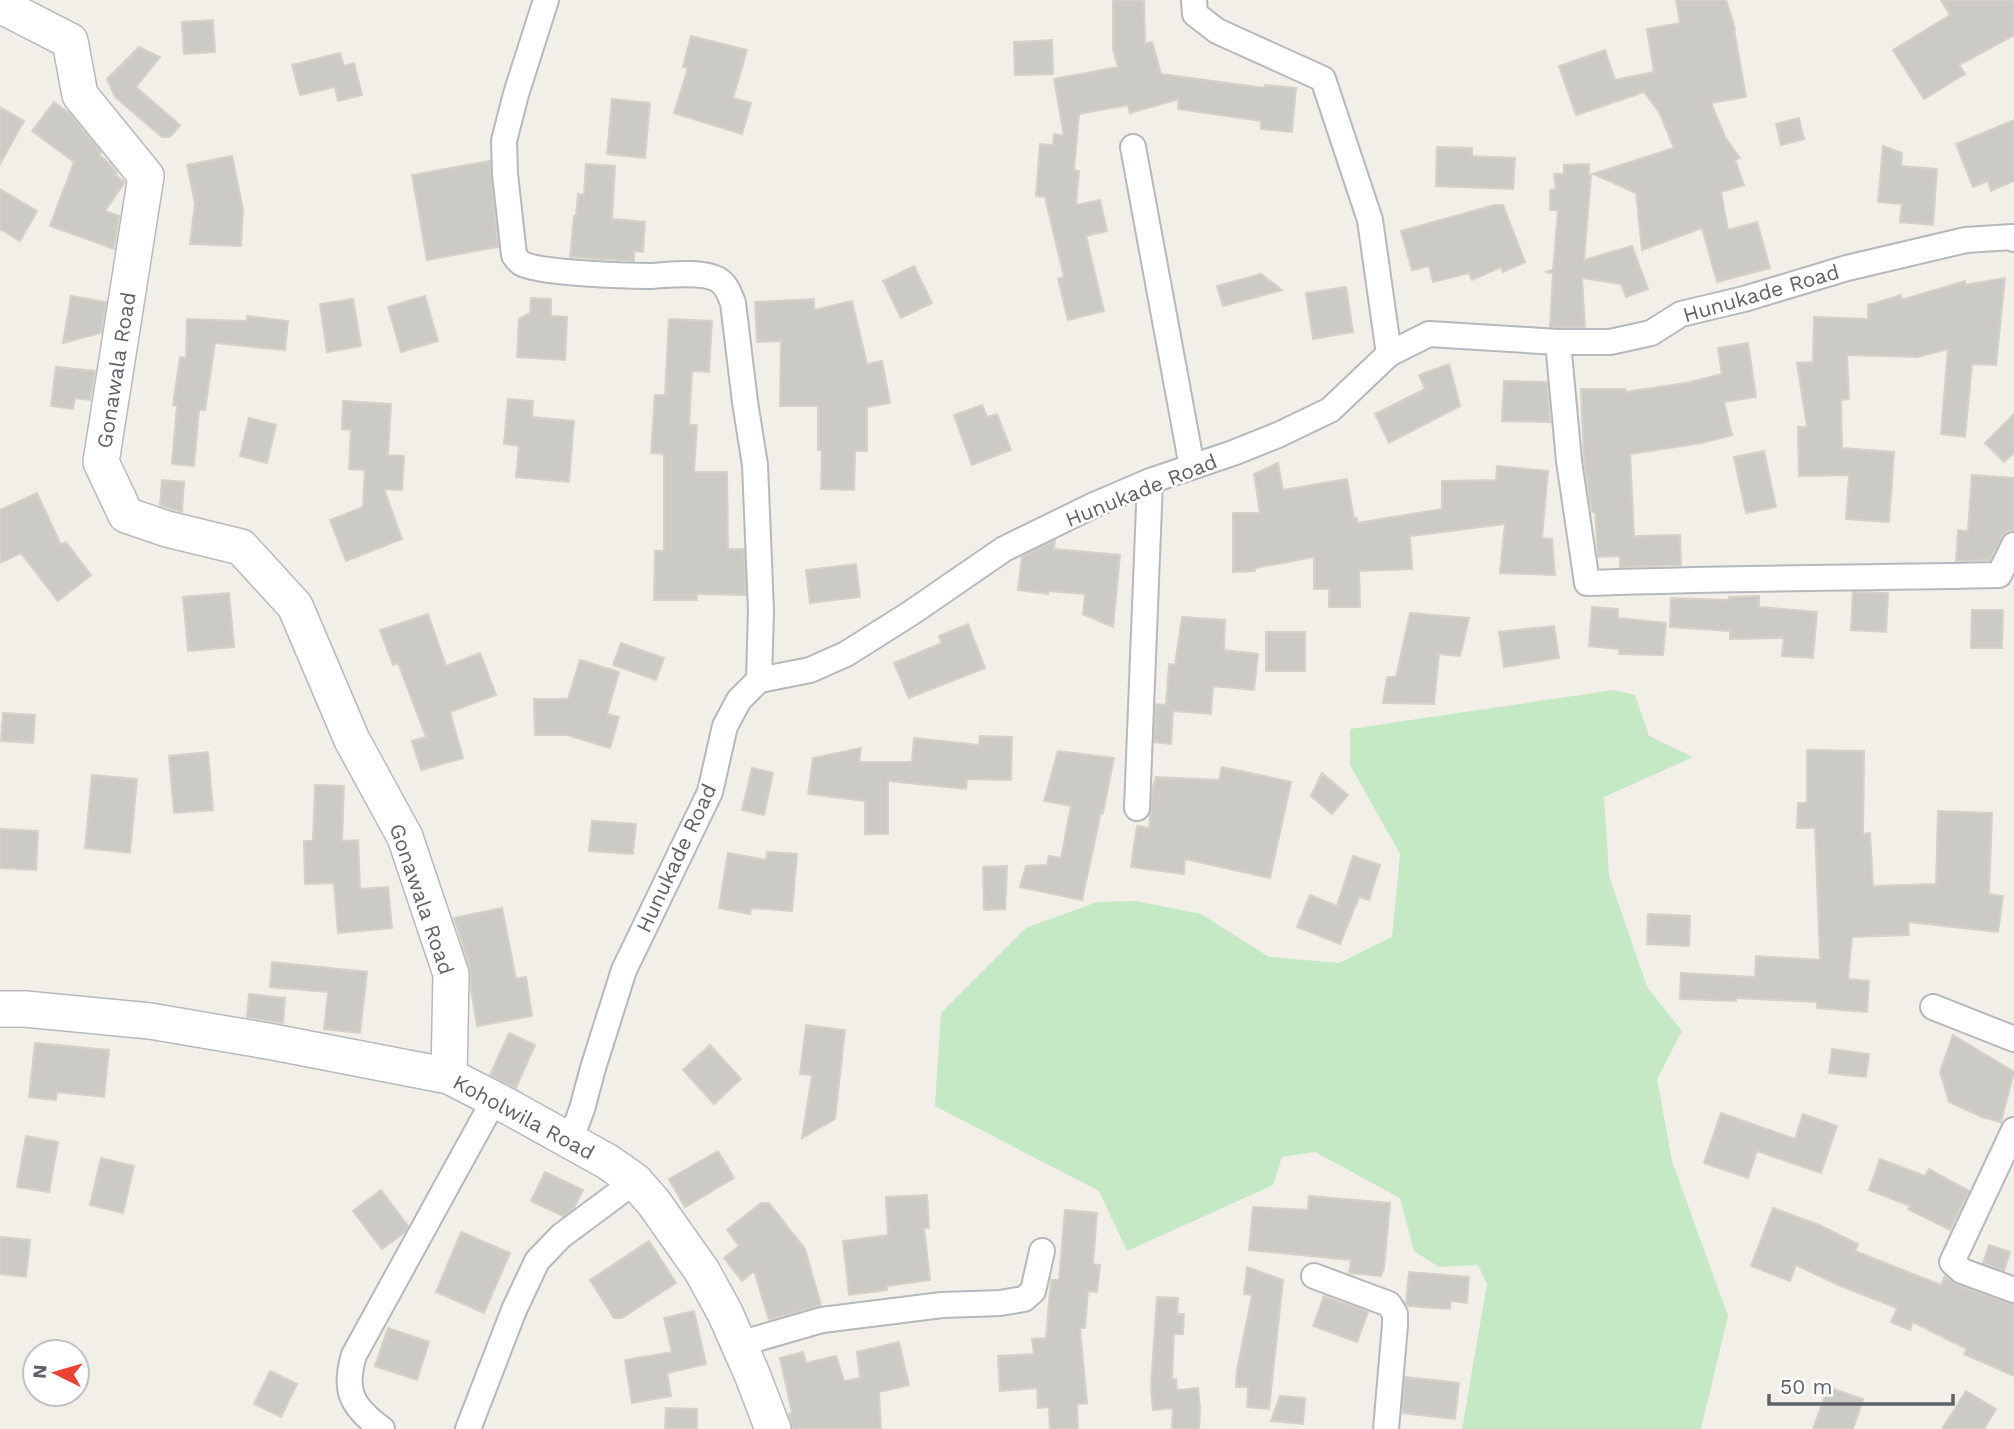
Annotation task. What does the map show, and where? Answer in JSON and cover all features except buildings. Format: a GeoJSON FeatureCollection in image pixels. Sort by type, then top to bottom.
{"type":"FeatureCollection","features":[{"type":"Feature","properties":{"kind":"street"},"geometry":{"type":"LineString","coordinates":[[546,0],[504,141],[514,255],[521,263],[544,270],[712,277],[721,281],[729,291],[733,303],[755,465],[761,610],[759,680]]}},
{"type":"Feature","properties":{"kind":"street"},"geometry":{"type":"LineString","coordinates":[[1194,0],[1195,14],[1217,31],[1323,79],[1370,220],[1389,354]]}},
{"type":"Feature","properties":{"kind":"street","name":"Gonawala Road"},"geometry":{"type":"LineString","coordinates":[[0,5],[70,41],[80,94],[146,176],[102,461],[126,515],[167,529],[241,547],[295,606],[352,740],[405,837],[451,974],[449,1076]]}},
{"type":"Feature","properties":{"kind":"street"},"geometry":{"type":"LineString","coordinates":[[1133,147],[1192,467]]}},
{"type":"Feature","properties":{"kind":"street","name":"Hunukade Road"},"geometry":{"type":"LineString","coordinates":[[570,1141],[624,970],[710,792],[725,726],[739,700],[759,680],[810,670],[846,654],[1004,549],[1094,505],[1150,481],[1278,435],[1330,410],[1389,354],[1429,334],[1558,342],[1610,342],[1651,332],[1681,314],[1744,299],[1847,268],[1966,240],[2014,239]]}},
{"type":"Feature","properties":{"kind":"street"},"geometry":{"type":"LineString","coordinates":[[1558,342],[1569,461],[1587,583],[1998,575],[2014,545]]}},
{"type":"Feature","properties":{"kind":"street"},"geometry":{"type":"LineString","coordinates":[[1137,808],[1150,481]]}},
{"type":"Feature","properties":{"kind":"street"},"geometry":{"type":"LineString","coordinates":[[1933,1007],[2014,1039]]}},
{"type":"Feature","properties":{"kind":"street","name":"Koholwila Road"},"geometry":{"type":"LineString","coordinates":[[0,1009],[149,1020],[449,1076],[570,1141],[635,1181],[654,1203],[702,1271],[739,1344],[773,1429]]}},
{"type":"Feature","properties":{"kind":"street"},"geometry":{"type":"LineString","coordinates":[[382,1429],[362,1413],[348,1387],[348,1374],[354,1355],[494,1100]]}},
{"type":"Feature","properties":{"kind":"street"},"geometry":{"type":"LineString","coordinates":[[2014,1130],[1952,1262],[1962,1271],[2014,1290]]}},
{"type":"Feature","properties":{"kind":"street"},"geometry":{"type":"LineString","coordinates":[[468,1429],[514,1310],[537,1261],[561,1236],[635,1181]]}},
{"type":"Feature","properties":{"kind":"street"},"geometry":{"type":"LineString","coordinates":[[739,1344],[822,1320],[942,1305],[999,1303],[1024,1299],[1033,1291],[1042,1251]]}},
{"type":"Feature","properties":{"kind":"street"},"geometry":{"type":"LineString","coordinates":[[1314,1276],[1389,1304],[1395,1314],[1386,1429]]}},
{"type":"Feature","properties":{"kind":"green space"},"geometry":{"type":"Polygon","coordinates":[[[1614,690],[1635,695],[1649,736],[1693,757],[1604,797],[1609,876],[1647,987],[1682,1031],[1657,1079],[1672,1161],[1728,1316],[1701,1429],[1462,1429],[1487,1284],[1478,1265],[1439,1267],[1414,1251],[1400,1198],[1315,1152],[1282,1157],[1273,1185],[1127,1251],[1099,1191],[935,1106],[941,1013],[1026,928],[1097,902],[1136,901],[1201,914],[1269,957],[1339,963],[1392,937],[1400,854],[1350,765],[1350,729],[1614,690]]]}}]}
